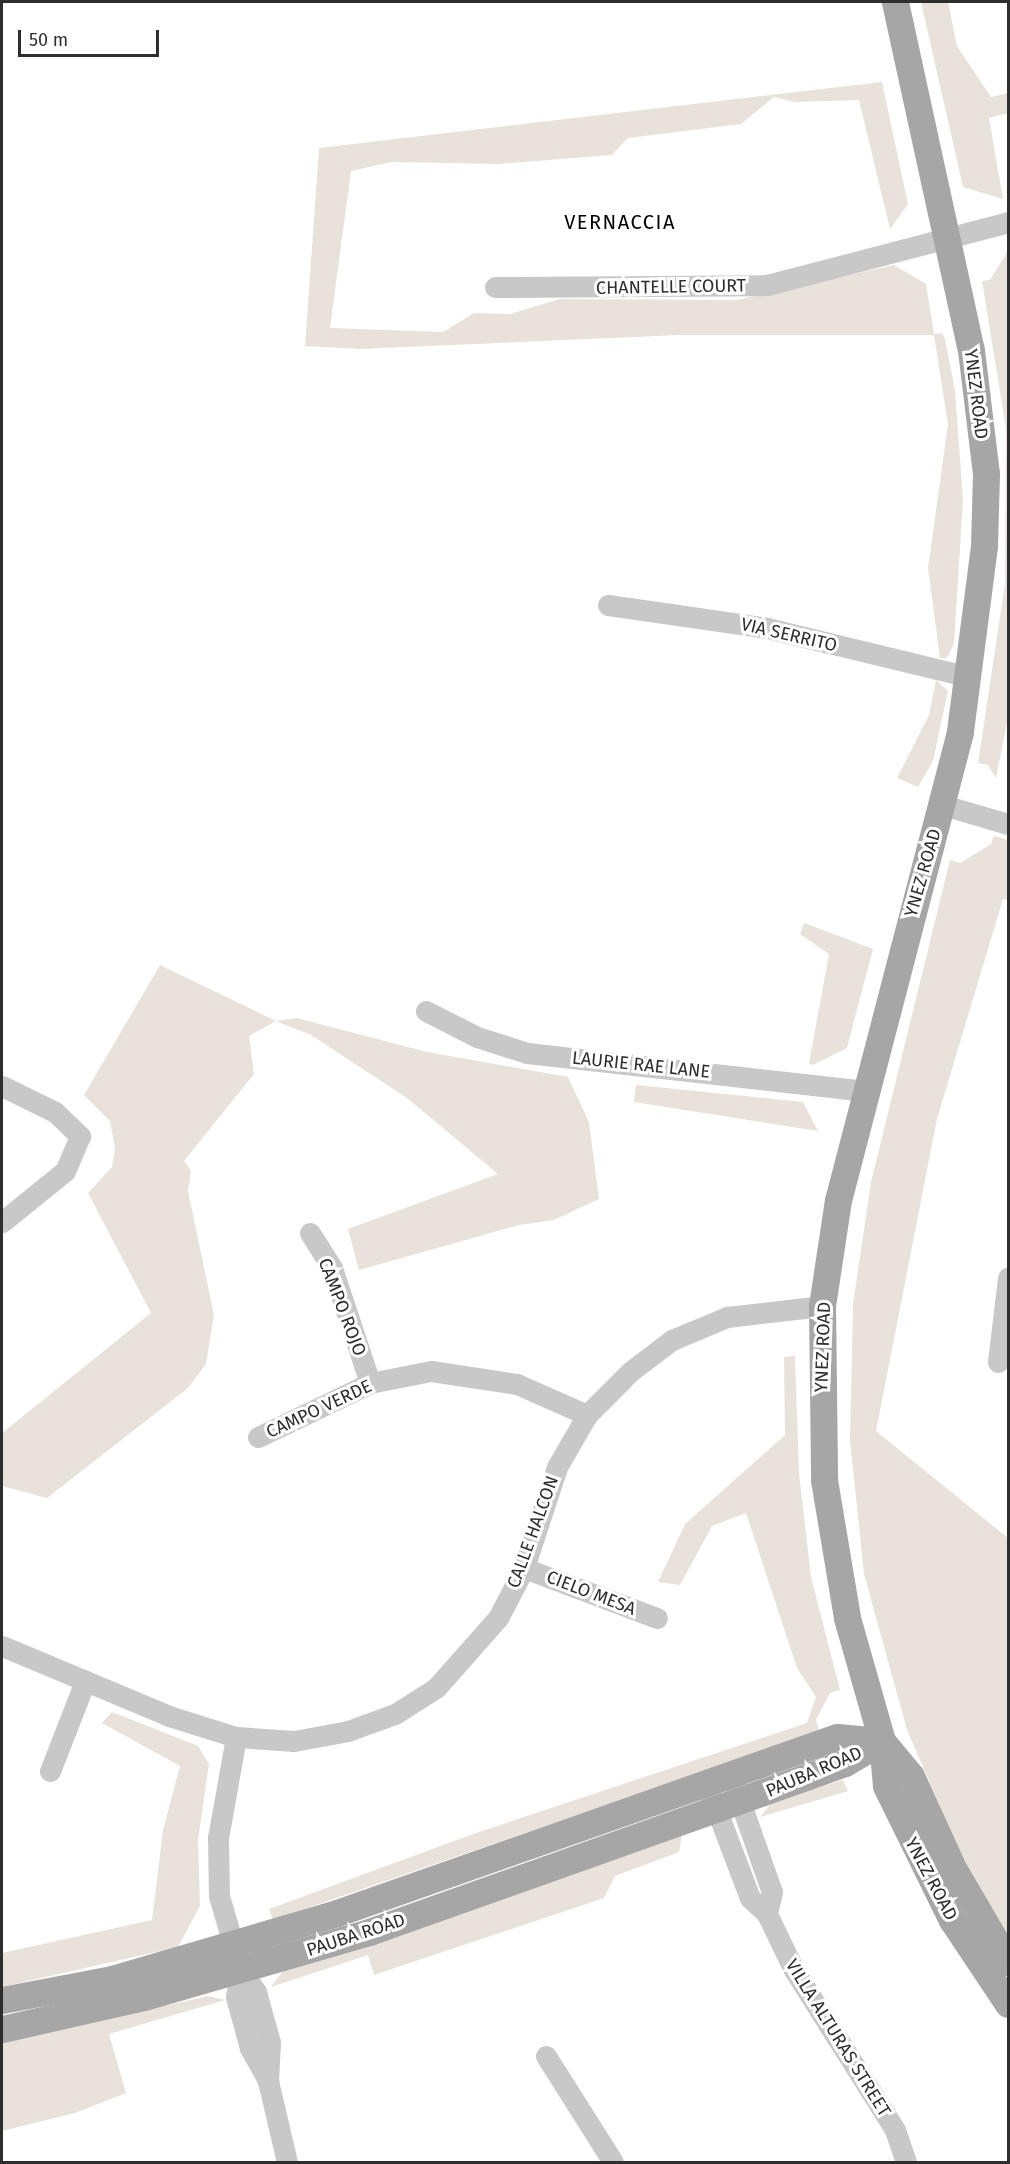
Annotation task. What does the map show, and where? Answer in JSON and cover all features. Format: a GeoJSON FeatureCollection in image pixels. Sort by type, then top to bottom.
{"type":"FeatureCollection","features":[{"type":"Feature","properties":{"kind":"main road","name":"YNEZ ROAD"},"geometry":{"type":"LineString","coordinates":[[896,2],[948,235],[980,402],[986,474],[984,546],[969,678],[943,805],[864,1091],[838,1200],[822,1306],[826,1491],[847,1618],[882,1741],[886,1786],[915,1853],[952,1920],[1008,2004]]}},
{"type":"Feature","properties":{"kind":"main road","name":"PAUBA ROAD"},"geometry":{"type":"LineString","coordinates":[[2,2000],[112,1978],[232,1944],[837,1737],[882,1741]]}},
{"type":"Feature","properties":{"kind":"main road","name":"YNEZ ROAD"},"geometry":{"type":"LineString","coordinates":[[882,1741],[910,1776],[953,1868],[1008,1962]]}},
{"type":"Feature","properties":{"kind":"main road","name":"PAUBA ROAD"},"geometry":{"type":"LineString","coordinates":[[2,2029],[241,1971],[482,1894],[845,1763],[882,1741]]}},
{"type":"Feature","properties":{"kind":"street","name":"CHANTELLE COURT"},"geometry":{"type":"LineString","coordinates":[[495,286],[767,285],[948,235],[1008,222]]}},
{"type":"Feature","properties":{"kind":"street","name":"VIA SERRITO"},"geometry":{"type":"LineString","coordinates":[[608,605],[767,628],[969,678]]}},
{"type":"Feature","properties":{"kind":"street"},"geometry":{"type":"LineString","coordinates":[[943,805],[1008,824]]}},
{"type":"Feature","properties":{"kind":"street","name":"LAURIE RAE LANE"},"geometry":{"type":"LineString","coordinates":[[426,1011],[477,1037],[526,1053],[864,1091]]}},
{"type":"Feature","properties":{"kind":"street"},"geometry":{"type":"LineString","coordinates":[[2,1086],[55,1112],[80,1136],[65,1171],[2,1222]]}},
{"type":"Feature","properties":{"kind":"street","name":"CAMPO ROJO"},"geometry":{"type":"LineString","coordinates":[[310,1233],[332,1268],[370,1383]]}},
{"type":"Feature","properties":{"kind":"street"},"geometry":{"type":"LineString","coordinates":[[998,1362],[1008,1278]]}},
{"type":"Feature","properties":{"kind":"street","name":"CALLE HALCON"},"geometry":{"type":"LineString","coordinates":[[2,1646],[85,1681],[236,1737],[294,1741],[348,1731],[395,1714],[436,1688],[498,1618],[524,1568],[556,1467],[587,1415],[631,1371],[672,1340],[727,1317],[822,1306]]}},
{"type":"Feature","properties":{"kind":"street","name":"CAMPO VERDE"},"geometry":{"type":"LineString","coordinates":[[258,1437],[370,1383],[431,1371],[480,1375],[517,1384],[587,1415]]}},
{"type":"Feature","properties":{"kind":"street","name":"CIELO MESA"},"geometry":{"type":"LineString","coordinates":[[524,1568],[657,1618]]}},
{"type":"Feature","properties":{"kind":"street"},"geometry":{"type":"LineString","coordinates":[[50,1771],[85,1681]]}},
{"type":"Feature","properties":{"kind":"street"},"geometry":{"type":"LineString","coordinates":[[236,1737],[218,1838],[219,1896],[241,1971],[236,1997],[250,2048],[268,2081],[287,2163]]}},
{"type":"Feature","properties":{"kind":"street","name":"VILLA ALTURAS STREET"},"geometry":{"type":"LineString","coordinates":[[719,1779],[728,1806],[750,1898],[767,1914],[794,1970],[895,2130],[906,2163]]}},
{"type":"Feature","properties":{"kind":"street"},"geometry":{"type":"LineString","coordinates":[[546,2056],[613,2163]]}},
{"type":"Feature","properties":{"kind":"shaded area"},"geometry":{"type":"Polygon","coordinates":[[[921,2],[948,2],[957,46],[991,97],[1008,93],[1008,113],[989,118],[1003,199],[963,187],[921,2]]]}},
{"type":"Feature","properties":{"kind":"shaded area"},"geometry":{"type":"Polygon","coordinates":[[[882,82],[908,204],[890,229],[859,100],[795,102],[774,97],[741,124],[628,138],[612,155],[499,164],[392,162],[351,171],[330,328],[443,332],[474,313],[510,314],[560,299],[737,300],[894,265],[926,284],[934,334],[942,333],[945,339],[955,391],[963,500],[954,644],[947,658],[940,658],[928,568],[948,424],[934,335],[679,335],[360,349],[305,346],[319,148],[882,82]]]}},
{"type":"Feature","properties":{"kind":"shaded area"},"geometry":{"type":"Polygon","coordinates":[[[1008,251],[1008,718],[996,778],[988,765],[978,763],[1005,584],[1006,429],[982,281],[990,280],[1008,251]]]}},
{"type":"Feature","properties":{"kind":"shaded area"},"geometry":{"type":"Polygon","coordinates":[[[936,680],[948,691],[933,761],[918,787],[897,778],[929,715],[936,680]]]}},
{"type":"Feature","properties":{"kind":"shaded area"},"geometry":{"type":"Polygon","coordinates":[[[994,836],[1008,840],[1008,900],[1003,899],[937,1119],[876,1431],[1008,1538],[1008,1939],[959,1850],[907,1730],[864,1574],[850,1440],[853,1304],[871,1182],[950,860],[960,863],[991,844],[994,836]]]}},
{"type":"Feature","properties":{"kind":"shaded area"},"geometry":{"type":"Polygon","coordinates":[[[804,923],[873,949],[847,1048],[813,1065],[809,1063],[829,954],[800,934],[804,923]]]}},
{"type":"Feature","properties":{"kind":"shaded area"},"geometry":{"type":"Polygon","coordinates":[[[160,965],[276,1021],[249,1036],[254,1074],[184,1161],[191,1171],[188,1191],[214,1315],[206,1364],[188,1388],[47,1498],[2,1486],[2,1433],[151,1313],[88,1193],[112,1167],[115,1148],[110,1121],[84,1095],[160,965]]]}},
{"type":"Feature","properties":{"kind":"shaded area"},"geometry":{"type":"Polygon","coordinates":[[[297,1018],[427,1052],[568,1077],[589,1122],[599,1199],[554,1220],[519,1225],[359,1270],[348,1229],[498,1174],[407,1098],[311,1035],[276,1021],[297,1018]]]}},
{"type":"Feature","properties":{"kind":"shaded area"},"geometry":{"type":"Polygon","coordinates":[[[636,1085],[803,1102],[818,1131],[634,1102],[636,1085]]]}},
{"type":"Feature","properties":{"kind":"shaded area"},"geometry":{"type":"Polygon","coordinates":[[[795,1356],[799,1473],[811,1577],[840,1690],[830,1693],[816,1720],[819,1731],[273,1920],[269,1909],[476,1833],[807,1723],[816,1697],[797,1668],[746,1513],[712,1526],[680,1585],[658,1582],[685,1524],[785,1435],[784,1357],[795,1356]]]}},
{"type":"Feature","properties":{"kind":"shaded area"},"geometry":{"type":"Polygon","coordinates":[[[112,1712],[198,1746],[209,1764],[198,1840],[200,1906],[178,1947],[2,1987],[2,1953],[152,1920],[163,1830],[180,1766],[102,1723],[112,1712]]]}},
{"type":"Feature","properties":{"kind":"shaded area"},"geometry":{"type":"Polygon","coordinates":[[[843,1780],[848,1791],[760,1817],[774,1800],[843,1780]]]}},
{"type":"Feature","properties":{"kind":"shaded area"},"geometry":{"type":"Polygon","coordinates":[[[683,1829],[679,1852],[615,1876],[604,1898],[374,1975],[368,1955],[271,1987],[283,1971],[683,1829]]]}},
{"type":"Feature","properties":{"kind":"shaded area"},"geometry":{"type":"Polygon","coordinates":[[[208,1996],[225,2000],[109,2034],[126,2093],[75,2113],[2,2131],[2,2043],[208,1996]]]}},
{"type":"Feature","properties":{"kind":"district","name":"VERNACCIA"},"geometry":{"type":"Point","coordinates":[620,222]}}]}
